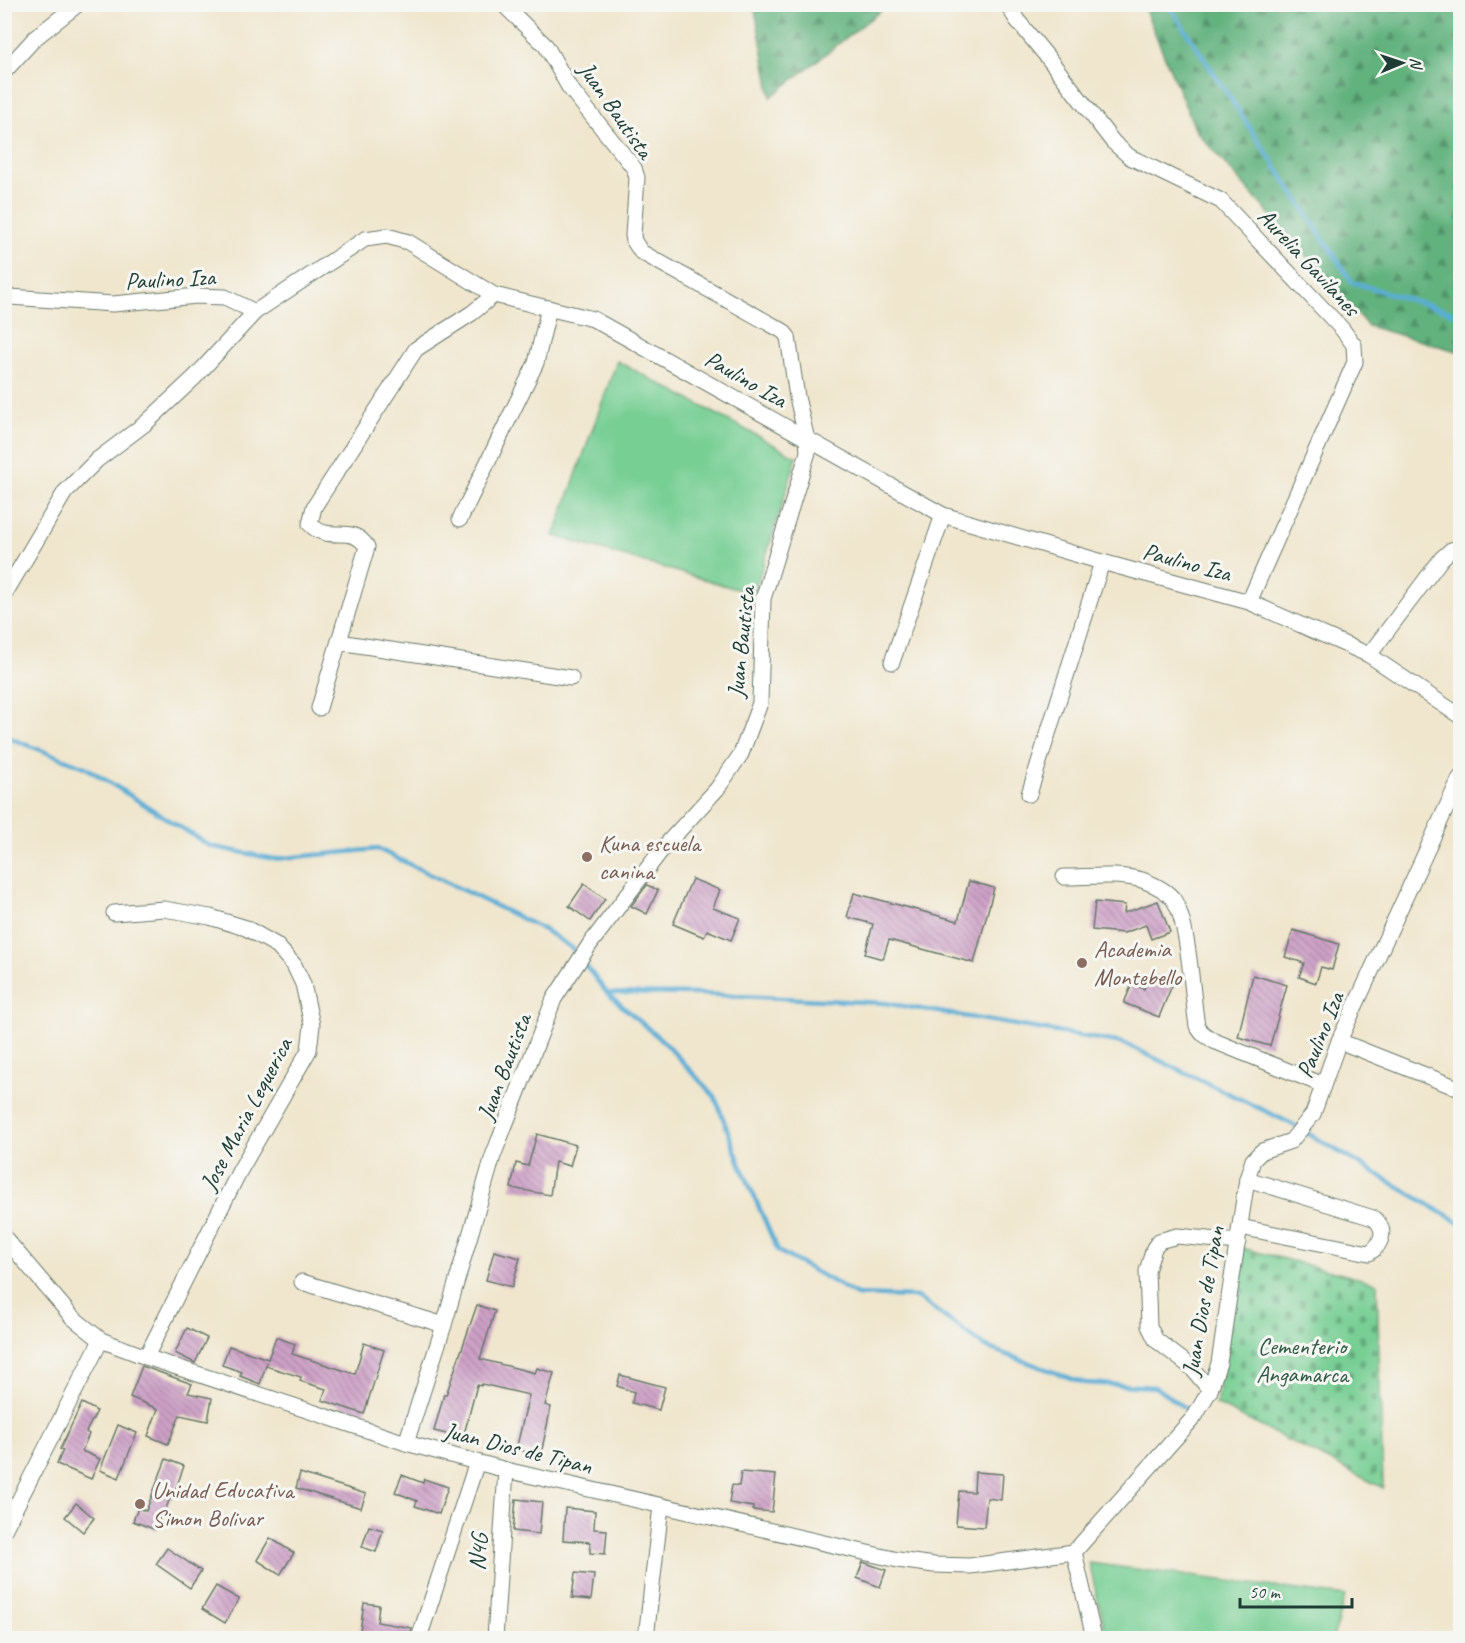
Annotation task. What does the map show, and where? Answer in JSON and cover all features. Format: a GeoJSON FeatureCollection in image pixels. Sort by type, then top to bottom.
{"type":"FeatureCollection","features":[{"type":"Feature","properties":{"kind":"street"},"geometry":{"type":"LineString","coordinates":[[4,72],[35,38],[78,4]]}},
{"type":"Feature","properties":{"kind":"street","name":"Juan Bautista"},"geometry":{"type":"LineString","coordinates":[[406,1443],[444,1325],[493,1156],[554,999],[590,944],[663,848],[717,789],[741,754],[760,703],[763,599],[808,452],[788,337],[783,331],[641,252],[633,235],[637,178],[634,168],[569,87],[546,46],[503,4]]}},
{"type":"Feature","properties":{"kind":"street","name":"Aurelia Gavilanes"},"geometry":{"type":"LineString","coordinates":[[1007,4],[1017,20],[1113,142],[1130,157],[1221,201],[1342,329],[1354,345],[1355,362],[1250,602]]}},
{"type":"Feature","properties":{"kind":"street","name":"Paulino Iza"},"geometry":{"type":"LineString","coordinates":[[4,294],[10,297],[113,304],[196,296],[225,297],[255,312],[365,239],[387,236],[408,242],[494,295],[593,319],[943,515],[1102,562],[1250,602],[1369,655],[1461,716]]}},
{"type":"Feature","properties":{"kind":"street"},"geometry":{"type":"LineString","coordinates":[[318,708],[367,547],[361,538],[354,535],[317,532],[310,524],[314,507],[416,349],[472,313],[494,295]]}},
{"type":"Feature","properties":{"kind":"street"},"geometry":{"type":"LineString","coordinates":[[460,519],[536,363],[549,308]]}},
{"type":"Feature","properties":{"kind":"street"},"geometry":{"type":"LineString","coordinates":[[4,595],[65,492],[97,460],[146,423],[195,377],[255,312]]}},
{"type":"Feature","properties":{"kind":"street"},"geometry":{"type":"LineString","coordinates":[[891,662],[943,515]]}},
{"type":"Feature","properties":{"kind":"street"},"geometry":{"type":"LineString","coordinates":[[1369,655],[1442,558],[1451,550],[1461,547]]}},
{"type":"Feature","properties":{"kind":"street"},"geometry":{"type":"LineString","coordinates":[[1029,794],[1102,562]]}},
{"type":"Feature","properties":{"kind":"street"},"geometry":{"type":"LineString","coordinates":[[339,642],[571,678]]}},
{"type":"Feature","properties":{"kind":"street","name":"Paulino Iza"},"geometry":{"type":"LineString","coordinates":[[1313,1114],[1339,1041],[1461,778]]}},
{"type":"Feature","properties":{"kind":"street"},"geometry":{"type":"LineString","coordinates":[[1064,877],[1126,877],[1142,880],[1166,892],[1177,905],[1182,917],[1197,1026],[1202,1033],[1214,1041],[1323,1085]]}},
{"type":"Feature","properties":{"kind":"street","name":"Jose Maria Lequerica"},"geometry":{"type":"LineString","coordinates":[[114,914],[164,909],[210,917],[246,928],[276,945],[294,965],[303,984],[312,1025],[309,1050],[239,1172],[146,1357]]}},
{"type":"Feature","properties":{"kind":"street"},"geometry":{"type":"LineString","coordinates":[[1339,1041],[1461,1089]]}},
{"type":"Feature","properties":{"kind":"street","name":"Juan Dios de Tipan"},"geometry":{"type":"LineString","coordinates":[[4,1237],[72,1317],[101,1340],[146,1357],[406,1443],[506,1470],[898,1560],[934,1565],[970,1566],[1074,1551],[1195,1416],[1210,1390],[1219,1363],[1247,1179],[1253,1160],[1262,1151],[1291,1141],[1313,1114]]}},
{"type":"Feature","properties":{"kind":"street"},"geometry":{"type":"LineString","coordinates":[[1210,1390],[1191,1366],[1155,1341],[1149,1326],[1147,1270],[1154,1248],[1160,1240],[1177,1236],[1239,1234],[1369,1253],[1377,1248],[1382,1237],[1382,1228],[1373,1218],[1247,1179]]}},
{"type":"Feature","properties":{"kind":"street"},"geometry":{"type":"LineString","coordinates":[[302,1282],[444,1325]]}},
{"type":"Feature","properties":{"kind":"street"},"geometry":{"type":"LineString","coordinates":[[4,1530],[101,1340]]}},
{"type":"Feature","properties":{"kind":"street"},"geometry":{"type":"LineString","coordinates":[[419,1638],[477,1462]]}},
{"type":"Feature","properties":{"kind":"street","name":"N4G"},"geometry":{"type":"LineString","coordinates":[[495,1638],[506,1470]]}},
{"type":"Feature","properties":{"kind":"street"},"geometry":{"type":"LineString","coordinates":[[646,1638],[662,1506]]}},
{"type":"Feature","properties":{"kind":"street"},"geometry":{"type":"LineString","coordinates":[[1074,1551],[1094,1638]]}},
{"type":"Feature","properties":{"kind":"green space"},"geometry":{"type":"Polygon","coordinates":[[[754,4],[888,4],[888,5],[771,97],[754,4]]]}},
{"type":"Feature","properties":{"kind":"green space"},"geometry":{"type":"Polygon","coordinates":[[[1143,5],[1460,5],[1460,352],[1368,326],[1196,131],[1143,5]]]}},
{"type":"Feature","properties":{"kind":"green space"},"geometry":{"type":"Polygon","coordinates":[[[617,361],[797,457],[754,594],[554,536],[617,361]]]}},
{"type":"Feature","properties":{"kind":"green space","name":"Cementerio Angamarca"},"geometry":{"type":"Polygon","coordinates":[[[1242,1248],[1377,1283],[1383,1488],[1216,1404],[1242,1248]]]}},
{"type":"Feature","properties":{"kind":"green space"},"geometry":{"type":"Polygon","coordinates":[[[1089,1563],[1345,1596],[1333,1638],[1107,1638],[1089,1563]]]}},
{"type":"Feature","properties":{"kind":"building"},"geometry":{"type":"Polygon","coordinates":[[[692,879],[720,890],[713,908],[740,918],[731,940],[707,930],[704,937],[673,924],[692,879]]]}},
{"type":"Feature","properties":{"kind":"building"},"geometry":{"type":"Polygon","coordinates":[[[969,881],[994,888],[974,963],[889,940],[883,959],[865,954],[873,924],[847,917],[854,893],[958,921],[969,881]]]}},
{"type":"Feature","properties":{"kind":"building"},"geometry":{"type":"Polygon","coordinates":[[[584,884],[605,899],[590,921],[569,906],[584,884]]]}},
{"type":"Feature","properties":{"kind":"building"},"geometry":{"type":"Polygon","coordinates":[[[647,885],[658,890],[647,914],[631,906],[647,885]]]}},
{"type":"Feature","properties":{"kind":"building"},"geometry":{"type":"Polygon","coordinates":[[[1158,901],[1170,932],[1151,939],[1146,925],[1124,933],[1092,930],[1095,902],[1125,905],[1124,913],[1158,901]]]}},
{"type":"Feature","properties":{"kind":"building"},"geometry":{"type":"Polygon","coordinates":[[[1293,930],[1339,944],[1332,970],[1321,967],[1316,983],[1299,977],[1304,963],[1285,957],[1293,930]]]}},
{"type":"Feature","properties":{"kind":"building"},"geometry":{"type":"Polygon","coordinates":[[[1150,973],[1173,983],[1159,1017],[1124,1003],[1132,984],[1144,989],[1150,973]]]}},
{"type":"Feature","properties":{"kind":"building"},"geometry":{"type":"Polygon","coordinates":[[[1253,975],[1287,985],[1270,1046],[1238,1037],[1253,975]]]}},
{"type":"Feature","properties":{"kind":"building"},"geometry":{"type":"Polygon","coordinates":[[[537,1134],[576,1145],[570,1166],[555,1162],[550,1195],[511,1188],[516,1163],[528,1166],[537,1134]]]}},
{"type":"Feature","properties":{"kind":"building"},"geometry":{"type":"Polygon","coordinates":[[[494,1251],[520,1258],[512,1287],[486,1280],[494,1251]]]}},
{"type":"Feature","properties":{"kind":"building"},"geometry":{"type":"Polygon","coordinates":[[[477,1305],[495,1311],[480,1359],[535,1373],[537,1368],[554,1373],[545,1405],[551,1407],[541,1454],[516,1450],[529,1395],[482,1384],[477,1385],[463,1438],[434,1431],[444,1394],[446,1395],[477,1305]]]}},
{"type":"Feature","properties":{"kind":"building"},"geometry":{"type":"Polygon","coordinates":[[[187,1328],[207,1338],[195,1363],[175,1353],[187,1328]]]}},
{"type":"Feature","properties":{"kind":"building"},"geometry":{"type":"Polygon","coordinates":[[[276,1337],[295,1344],[292,1354],[355,1374],[364,1343],[384,1350],[364,1414],[322,1400],[326,1389],[300,1381],[301,1377],[266,1366],[267,1362],[260,1384],[240,1376],[242,1372],[222,1365],[229,1346],[268,1359],[276,1337]]]}},
{"type":"Feature","properties":{"kind":"building"},"geometry":{"type":"Polygon","coordinates":[[[142,1366],[192,1384],[188,1393],[212,1398],[208,1421],[180,1415],[168,1444],[148,1436],[158,1409],[130,1397],[142,1366]]]}},
{"type":"Feature","properties":{"kind":"building"},"geometry":{"type":"Polygon","coordinates":[[[620,1375],[665,1387],[659,1410],[632,1403],[634,1392],[617,1386],[620,1375]]]}},
{"type":"Feature","properties":{"kind":"building"},"geometry":{"type":"Polygon","coordinates":[[[82,1403],[97,1411],[86,1432],[89,1434],[82,1451],[100,1459],[91,1479],[57,1464],[63,1450],[60,1449],[82,1403]]]}},
{"type":"Feature","properties":{"kind":"building"},"geometry":{"type":"Polygon","coordinates":[[[118,1425],[137,1433],[119,1478],[100,1470],[118,1425]]]}},
{"type":"Feature","properties":{"kind":"building"},"geometry":{"type":"Polygon","coordinates":[[[166,1459],[184,1466],[172,1499],[170,1498],[164,1514],[161,1513],[156,1530],[133,1521],[138,1508],[146,1511],[166,1459]]]}},
{"type":"Feature","properties":{"kind":"building"},"geometry":{"type":"Polygon","coordinates":[[[741,1472],[776,1475],[772,1512],[753,1510],[753,1507],[729,1503],[732,1485],[739,1486],[741,1472]]]}},
{"type":"Feature","properties":{"kind":"building"},"geometry":{"type":"Polygon","coordinates":[[[975,1472],[1003,1474],[1001,1500],[987,1498],[984,1527],[956,1525],[959,1491],[974,1492],[975,1472]]]}},
{"type":"Feature","properties":{"kind":"building"},"geometry":{"type":"Polygon","coordinates":[[[300,1473],[366,1494],[361,1508],[296,1488],[300,1473]]]}},
{"type":"Feature","properties":{"kind":"building"},"geometry":{"type":"Polygon","coordinates":[[[402,1475],[423,1483],[424,1479],[448,1487],[439,1514],[415,1506],[417,1501],[395,1492],[402,1475]]]}},
{"type":"Feature","properties":{"kind":"building"},"geometry":{"type":"Polygon","coordinates":[[[516,1499],[542,1502],[539,1534],[513,1531],[516,1499]]]}},
{"type":"Feature","properties":{"kind":"building"},"geometry":{"type":"Polygon","coordinates":[[[76,1503],[94,1518],[83,1532],[65,1517],[76,1503]]]}},
{"type":"Feature","properties":{"kind":"building"},"geometry":{"type":"Polygon","coordinates":[[[565,1508],[595,1511],[594,1529],[607,1530],[605,1554],[590,1553],[590,1542],[563,1540],[565,1508]]]}},
{"type":"Feature","properties":{"kind":"building"},"geometry":{"type":"Polygon","coordinates":[[[369,1526],[383,1530],[376,1552],[362,1547],[369,1526]]]}},
{"type":"Feature","properties":{"kind":"building"},"geometry":{"type":"Polygon","coordinates":[[[270,1538],[294,1553],[280,1575],[257,1560],[270,1538]]]}},
{"type":"Feature","properties":{"kind":"building"},"geometry":{"type":"Polygon","coordinates":[[[167,1548],[201,1571],[190,1588],[156,1564],[167,1548]]]}},
{"type":"Feature","properties":{"kind":"building"},"geometry":{"type":"Polygon","coordinates":[[[863,1562],[886,1570],[880,1587],[857,1578],[863,1562]]]}},
{"type":"Feature","properties":{"kind":"building"},"geometry":{"type":"Polygon","coordinates":[[[575,1573],[594,1575],[591,1600],[572,1598],[575,1573]]]}},
{"type":"Feature","properties":{"kind":"building"},"geometry":{"type":"Polygon","coordinates":[[[216,1586],[239,1599],[225,1623],[202,1609],[216,1586]]]}},
{"type":"Feature","properties":{"kind":"building"},"geometry":{"type":"Polygon","coordinates":[[[364,1603],[379,1605],[377,1622],[412,1628],[409,1638],[388,1638],[388,1635],[360,1632],[364,1603]]]}},
{"type":"Feature","properties":{"kind":"waterway"},"geometry":{"type":"LineString","coordinates":[[1168,4],[1352,282],[1460,315]]}},
{"type":"Feature","properties":{"kind":"waterway"},"geometry":{"type":"LineString","coordinates":[[4,736],[85,767],[210,846],[274,859],[378,849],[543,929],[572,948],[607,993],[699,994],[885,1003],[1123,1043],[1290,1123],[1460,1223]]}},
{"type":"Feature","properties":{"kind":"waterway"},"geometry":{"type":"LineString","coordinates":[[607,993],[664,1042],[715,1097],[741,1166],[778,1251],[857,1295],[917,1297],[986,1347],[1084,1383],[1155,1387],[1193,1414]]}},
{"type":"Feature","properties":{"kind":"place","name":"Kuna escuela canina"},"geometry":{"type":"Point","coordinates":[587,857]}},
{"type":"Feature","properties":{"kind":"place","name":"Academia Montebello"},"geometry":{"type":"Point","coordinates":[1082,963]}},
{"type":"Feature","properties":{"kind":"place","name":"Unidad Educativa Simon Bolivar"},"geometry":{"type":"Point","coordinates":[140,1504]}}]}
